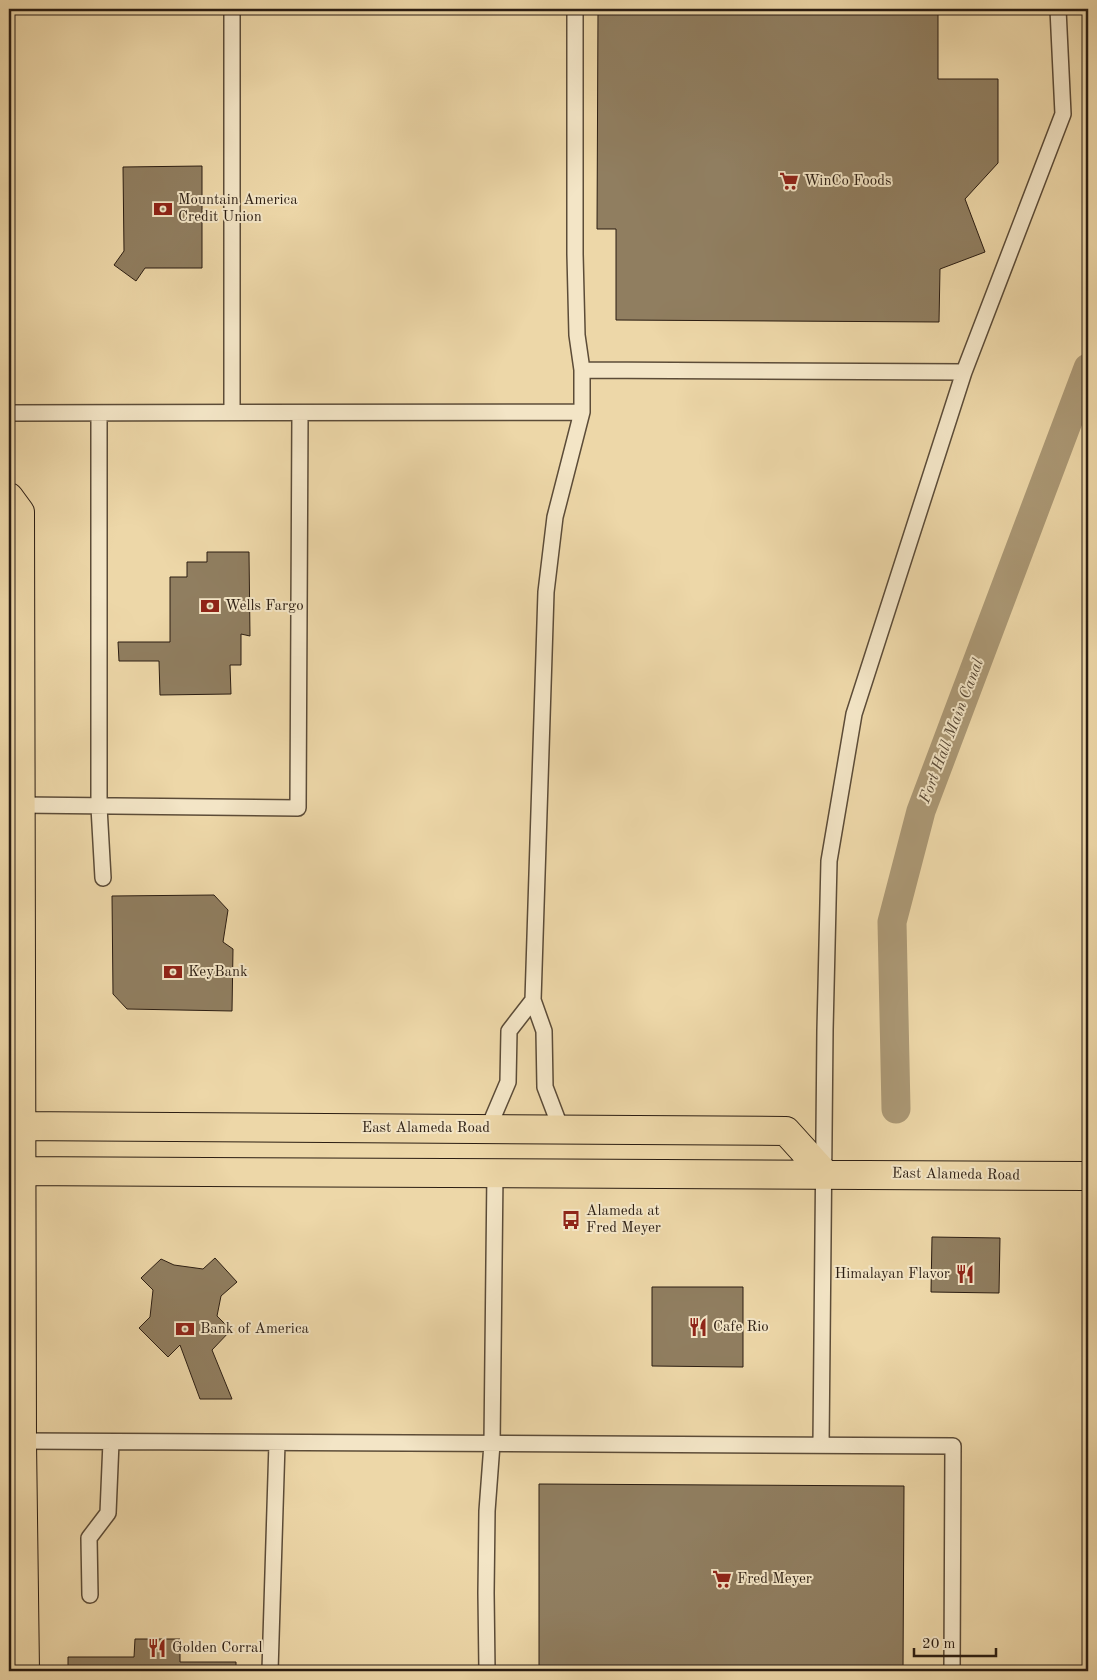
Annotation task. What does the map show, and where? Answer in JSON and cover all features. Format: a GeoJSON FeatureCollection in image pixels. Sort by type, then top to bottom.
{"type":"FeatureCollection","features":[{"type":"Feature","properties":{"kind":"main road"},"geometry":{"type":"LineString","coordinates":[[9,497],[20,512],[21,805],[16,1171],[25,1671]]}},
{"type":"Feature","properties":{"kind":"main road","name":"East Alameda Road"},"geometry":{"type":"LineString","coordinates":[[16,1126],[786,1131],[824,1173]]}},
{"type":"Feature","properties":{"kind":"main road","name":"East Alameda Road"},"geometry":{"type":"LineString","coordinates":[[16,1171],[824,1173],[1088,1176]]}},
{"type":"Feature","properties":{"kind":"lane"},"geometry":{"type":"LineString","coordinates":[[232,9],[232,412]]}},
{"type":"Feature","properties":{"kind":"lane"},"geometry":{"type":"LineString","coordinates":[[561,1129],[545,1087],[544,1031],[533,1000],[546,592],[555,517],[582,412],[582,370],[577,335],[575,254],[575,9]]}},
{"type":"Feature","properties":{"kind":"lane"},"geometry":{"type":"LineString","coordinates":[[821,1445],[830,861],[854,714],[964,372],[1063,114],[1058,9]]}},
{"type":"Feature","properties":{"kind":"lane"},"geometry":{"type":"LineString","coordinates":[[582,370],[964,372]]}},
{"type":"Feature","properties":{"kind":"lane"},"geometry":{"type":"LineString","coordinates":[[9,413],[232,412],[300,414],[582,412]]}},
{"type":"Feature","properties":{"kind":"lane"},"geometry":{"type":"LineString","coordinates":[[99,414],[99,807],[103,878]]}},
{"type":"Feature","properties":{"kind":"lane"},"geometry":{"type":"LineString","coordinates":[[21,805],[298,808],[300,414]]}},
{"type":"Feature","properties":{"kind":"lane"},"geometry":{"type":"LineString","coordinates":[[488,1129],[508,1082],[509,1030],[533,1000]]}},
{"type":"Feature","properties":{"kind":"lane"},"geometry":{"type":"LineString","coordinates":[[487,1671],[487,1520],[492,1444],[495,1172]]}},
{"type":"Feature","properties":{"kind":"lane"},"geometry":{"type":"LineString","coordinates":[[22,1441],[953,1446],[952,1671]]}},
{"type":"Feature","properties":{"kind":"lane"},"geometry":{"type":"LineString","coordinates":[[90,1595],[89,1538],[108,1513],[111,1442]]}},
{"type":"Feature","properties":{"kind":"lane"},"geometry":{"type":"LineString","coordinates":[[270,1671],[276,1443]]}},
{"type":"Feature","properties":{"kind":"building","name":"WinCo Foods"},"geometry":{"type":"Polygon","coordinates":[[[598,9],[938,9],[938,79],[998,79],[998,163],[965,199],[985,252],[940,269],[939,322],[616,320],[616,229],[597,229],[598,9]]]}},
{"type":"Feature","properties":{"kind":"building","name":"Mountain America Credit Union"},"geometry":{"type":"Polygon","coordinates":[[[202,166],[202,268],[145,268],[136,281],[114,265],[124,251],[123,167],[202,166]]]}},
{"type":"Feature","properties":{"kind":"building","name":"Wells Fargo"},"geometry":{"type":"Polygon","coordinates":[[[207,552],[249,552],[250,636],[241,634],[241,665],[230,665],[231,694],[160,695],[159,661],[119,661],[118,642],[170,642],[170,577],[187,577],[187,562],[207,562],[207,552]]]}},
{"type":"Feature","properties":{"kind":"building","name":"KeyBank"},"geometry":{"type":"Polygon","coordinates":[[[214,895],[228,910],[223,942],[233,949],[232,1011],[127,1009],[113,994],[112,896],[214,895]]]}},
{"type":"Feature","properties":{"kind":"building","name":"Himalayan Flavor"},"geometry":{"type":"Polygon","coordinates":[[[932,1237],[1000,1238],[999,1293],[931,1292],[932,1237]]]}},
{"type":"Feature","properties":{"kind":"building","name":"Bank of America"},"geometry":{"type":"Polygon","coordinates":[[[215,1258],[237,1282],[221,1296],[217,1316],[231,1330],[212,1350],[232,1399],[200,1399],[180,1345],[168,1357],[139,1328],[150,1317],[153,1290],[141,1278],[161,1259],[174,1265],[203,1269],[215,1258]]]}},
{"type":"Feature","properties":{"kind":"building","name":"Cafe Rio"},"geometry":{"type":"Polygon","coordinates":[[[652,1287],[743,1287],[743,1367],[652,1366],[652,1287]]]}},
{"type":"Feature","properties":{"kind":"building","name":"Fred Meyer"},"geometry":{"type":"Polygon","coordinates":[[[539,1484],[904,1486],[903,1671],[539,1671],[539,1484]]]}},
{"type":"Feature","properties":{"kind":"building","name":"Golden Corral"},"geometry":{"type":"Polygon","coordinates":[[[135,1639],[180,1639],[180,1662],[236,1662],[236,1671],[68,1671],[68,1657],[134,1657],[135,1639]]]}},
{"type":"Feature","properties":{"kind":"waterway","name":"Fort Hall Main Canal"},"geometry":{"type":"LineString","coordinates":[[896,1109],[892,922],[921,811],[1088,368]]}},
{"type":"Feature","properties":{"kind":"place","name":"WinCo Foods"},"geometry":{"type":"Point","coordinates":[789,181]}},
{"type":"Feature","properties":{"kind":"place","name":"Mountain America Credit Union"},"geometry":{"type":"Point","coordinates":[163,209]}},
{"type":"Feature","properties":{"kind":"place","name":"Wells Fargo"},"geometry":{"type":"Point","coordinates":[210,606]}},
{"type":"Feature","properties":{"kind":"place","name":"KeyBank"},"geometry":{"type":"Point","coordinates":[173,972]}},
{"type":"Feature","properties":{"kind":"place","name":"Alameda at Fred Meyer"},"geometry":{"type":"Point","coordinates":[571,1220]}},
{"type":"Feature","properties":{"kind":"place","name":"Himalayan Flavor"},"geometry":{"type":"Point","coordinates":[965,1274]}},
{"type":"Feature","properties":{"kind":"place","name":"Cafe Rio"},"geometry":{"type":"Point","coordinates":[698,1327]}},
{"type":"Feature","properties":{"kind":"place","name":"Bank of America"},"geometry":{"type":"Point","coordinates":[185,1329]}},
{"type":"Feature","properties":{"kind":"place","name":"Fred Meyer"},"geometry":{"type":"Point","coordinates":[722,1579]}},
{"type":"Feature","properties":{"kind":"place","name":"Golden Corral"},"geometry":{"type":"Point","coordinates":[157,1648]}}]}
